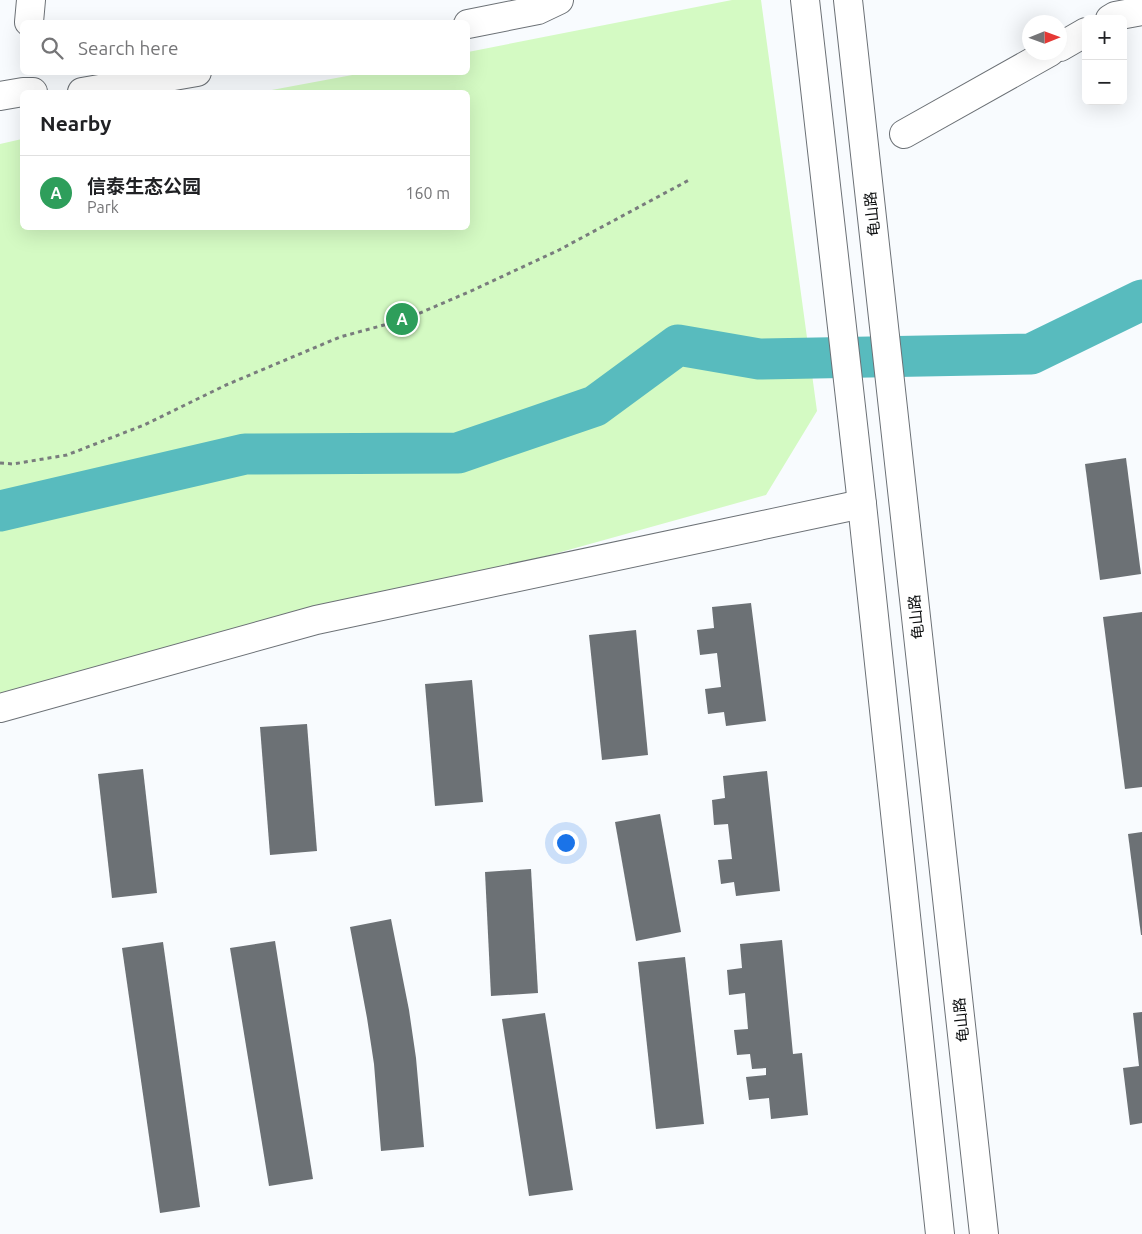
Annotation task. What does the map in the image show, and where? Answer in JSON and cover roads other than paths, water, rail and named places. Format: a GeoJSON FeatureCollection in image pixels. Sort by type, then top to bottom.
{"type":"FeatureCollection","features":[{"type":"Feature","properties":{"kind":"main road"},"geometry":{"type":"LineString","coordinates":[[29,20],[31,0]]}},
{"type":"Feature","properties":{"kind":"main road"},"geometry":{"type":"LineString","coordinates":[[470,24],[538,10],[559,0]]}},
{"type":"Feature","properties":{"kind":"main road"},"geometry":{"type":"LineString","coordinates":[[805,0],[862,504],[940,1234]]}},
{"type":"Feature","properties":{"kind":"main road","name":"龟山路"},"geometry":{"type":"LineString","coordinates":[[848,0],[984,1234]]}},
{"type":"Feature","properties":{"kind":"main road"},"geometry":{"type":"LineString","coordinates":[[1120,15],[1142,11]]}},
{"type":"Feature","properties":{"kind":"main road"},"geometry":{"type":"LineString","coordinates":[[1067,43],[1082,34]]}},
{"type":"Feature","properties":{"kind":"main road"},"geometry":{"type":"LineString","coordinates":[[904,134],[1036,60]]}},
{"type":"Feature","properties":{"kind":"main road"},"geometry":{"type":"LineString","coordinates":[[94,90],[180,75]]}},
{"type":"Feature","properties":{"kind":"main road"},"geometry":{"type":"LineString","coordinates":[[0,708],[316,620],[862,504]]}},
{"type":"Feature","properties":{"kind":"waterway"},"geometry":{"type":"LineString","coordinates":[[0,511],[245,454],[458,453],[595,406],[678,345],[759,359],[1031,354],[1142,300]]}},
{"type":"Feature","properties":{"kind":"place","name":"信泰生态公园"},"geometry":{"type":"Point","coordinates":[402,319]}}]}
